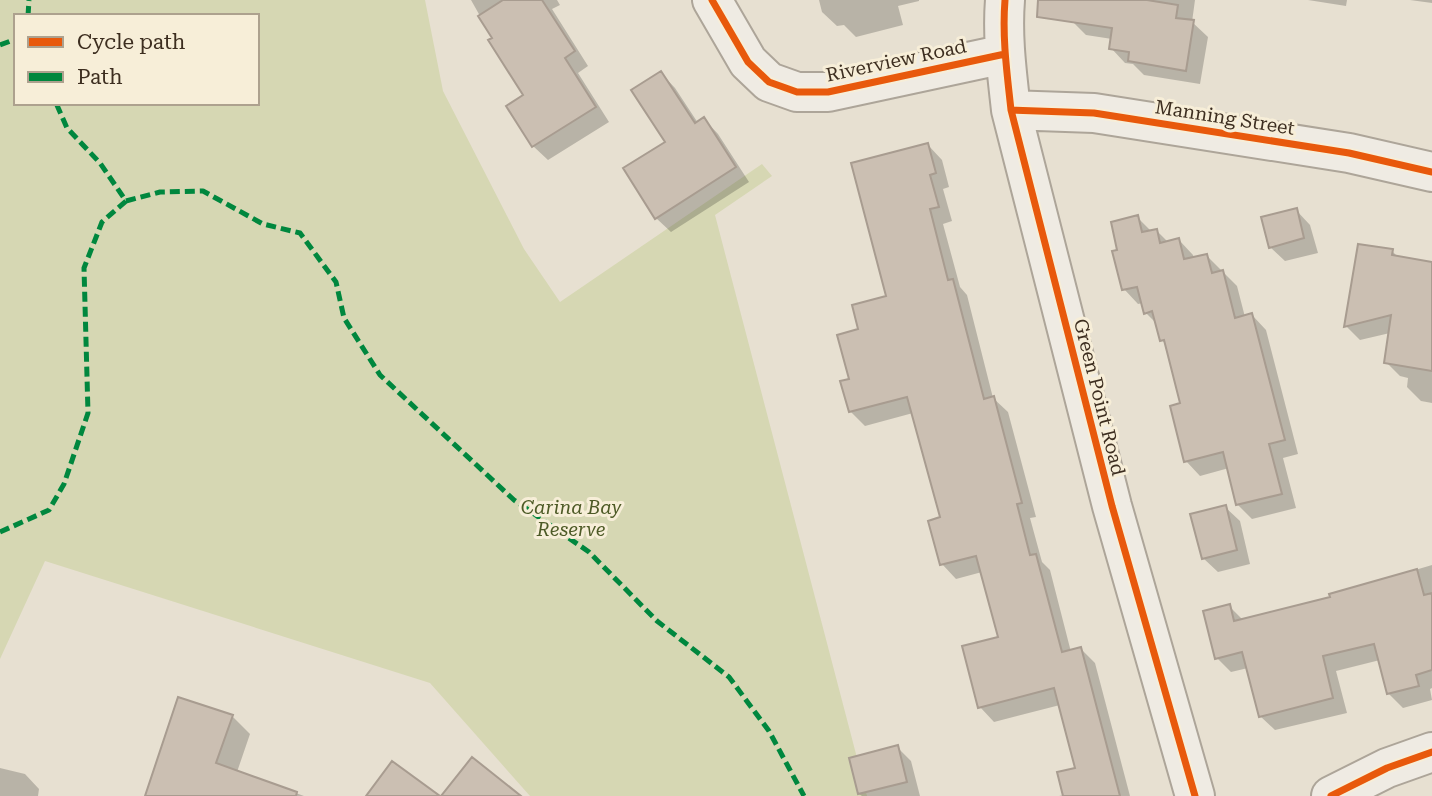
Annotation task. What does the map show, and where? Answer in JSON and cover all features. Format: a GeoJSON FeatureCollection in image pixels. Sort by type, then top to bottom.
{"type":"FeatureCollection","features":[{"type":"Feature","properties":{"kind":"street","name":"Riverview Road"},"geometry":{"type":"LineString","coordinates":[[712,0],[748,62],[769,82],[797,92],[828,92],[1005,54]]}},
{"type":"Feature","properties":{"kind":"street","name":"Green Point Road"},"geometry":{"type":"LineString","coordinates":[[1005,0],[1003,22],[1011,110],[1112,506],[1195,796]]}},
{"type":"Feature","properties":{"kind":"street","name":"Manning Street"},"geometry":{"type":"LineString","coordinates":[[1011,110],[1094,113],[1349,153],[1432,172]]}},
{"type":"Feature","properties":{"kind":"street"},"geometry":{"type":"LineString","coordinates":[[1331,796],[1387,768],[1432,752]]}},
{"type":"Feature","properties":{"kind":"green space","name":"Carina Bay Reserve"},"geometry":{"type":"Polygon","coordinates":[[[0,0],[425,0],[443,91],[524,249],[560,302],[762,164],[772,176],[715,215],[867,796],[530,796],[430,683],[45,561],[0,659],[0,0]]]}},
{"type":"Feature","properties":{"kind":"building"},"geometry":{"type":"Polygon","coordinates":[[[503,0],[542,0],[575,51],[565,58],[596,107],[532,147],[506,106],[523,95],[488,40],[492,38],[478,16],[503,0]]]}},
{"type":"Feature","properties":{"kind":"building"},"geometry":{"type":"Polygon","coordinates":[[[1038,0],[1147,0],[1178,5],[1176,18],[1194,20],[1186,71],[1128,61],[1129,52],[1109,49],[1112,28],[1037,17],[1038,0]]]}},
{"type":"Feature","properties":{"kind":"building"},"geometry":{"type":"Polygon","coordinates":[[[661,71],[695,123],[704,117],[736,167],[655,219],[623,168],[665,142],[631,90],[661,71]]]}},
{"type":"Feature","properties":{"kind":"building"},"geometry":{"type":"Polygon","coordinates":[[[928,143],[936,173],[930,175],[939,207],[930,209],[948,280],[953,279],[984,399],[994,396],[1022,503],[1017,504],[1030,555],[1036,554],[1062,652],[1081,647],[1120,796],[1063,796],[1057,772],[1075,768],[1054,688],[978,708],[962,646],[998,637],[976,556],[940,565],[928,521],[940,517],[907,397],[849,412],[840,381],[849,379],[837,335],[858,329],[852,305],[886,296],[851,163],[928,143]]]}},
{"type":"Feature","properties":{"kind":"building"},"geometry":{"type":"Polygon","coordinates":[[[1297,208],[1304,238],[1269,248],[1261,217],[1297,208]]]}},
{"type":"Feature","properties":{"kind":"building"},"geometry":{"type":"Polygon","coordinates":[[[1138,215],[1142,232],[1157,229],[1160,243],[1179,238],[1184,259],[1207,254],[1212,273],[1223,270],[1235,318],[1252,313],[1285,440],[1269,444],[1282,494],[1236,505],[1223,452],[1184,462],[1170,406],[1180,403],[1164,340],[1160,341],[1152,311],[1144,314],[1137,287],[1122,290],[1112,251],[1117,250],[1111,222],[1138,215]]]}},
{"type":"Feature","properties":{"kind":"building"},"geometry":{"type":"Polygon","coordinates":[[[1358,244],[1393,249],[1392,255],[1432,262],[1432,371],[1384,363],[1391,315],[1344,327],[1358,244]]]}},
{"type":"Feature","properties":{"kind":"building"},"geometry":{"type":"Polygon","coordinates":[[[1226,505],[1237,550],[1202,559],[1190,514],[1226,505]]]}},
{"type":"Feature","properties":{"kind":"building"},"geometry":{"type":"Polygon","coordinates":[[[1417,569],[1424,595],[1432,593],[1432,670],[1416,675],[1419,686],[1387,694],[1374,644],[1323,656],[1333,698],[1259,717],[1242,652],[1215,659],[1203,611],[1230,604],[1234,621],[1330,597],[1329,594],[1417,569]]]}},
{"type":"Feature","properties":{"kind":"building"},"geometry":{"type":"Polygon","coordinates":[[[178,697],[233,715],[216,763],[297,792],[296,796],[145,796],[178,697]]]}},
{"type":"Feature","properties":{"kind":"building"},"geometry":{"type":"Polygon","coordinates":[[[898,745],[907,782],[858,794],[849,758],[898,745]]]}},
{"type":"Feature","properties":{"kind":"building"},"geometry":{"type":"Polygon","coordinates":[[[472,757],[521,796],[441,796],[472,757]]]}},
{"type":"Feature","properties":{"kind":"building"},"geometry":{"type":"Polygon","coordinates":[[[392,761],[440,796],[366,796],[392,761]]]}},
{"type":"Feature","properties":{"kind":"marked path"},"geometry":{"type":"LineString","coordinates":[[28,14],[29,0]]}},
{"type":"Feature","properties":{"kind":"marked path"},"geometry":{"type":"LineString","coordinates":[[0,45],[14,40]]}},
{"type":"Feature","properties":{"kind":"marked path"},"geometry":{"type":"LineString","coordinates":[[0,532],[49,510],[64,484],[88,413],[84,268],[102,222],[126,201],[100,163],[67,128],[57,105]]}},
{"type":"Feature","properties":{"kind":"marked path"},"geometry":{"type":"LineString","coordinates":[[126,201],[160,192],[203,191],[263,224],[300,233],[336,282],[344,318],[380,375],[514,500],[589,552],[657,621],[729,677],[769,731],[804,796]]}},
{"type":"Feature","properties":{"kind":"cycle path"},"geometry":{"type":"LineString","coordinates":[[712,0],[748,62],[769,82],[797,92],[828,92],[1005,54]]}},
{"type":"Feature","properties":{"kind":"cycle path"},"geometry":{"type":"LineString","coordinates":[[1005,0],[1005,41],[1011,110],[1112,506],[1195,796]]}},
{"type":"Feature","properties":{"kind":"cycle path"},"geometry":{"type":"LineString","coordinates":[[1011,110],[1094,113],[1349,153],[1432,172]]}},
{"type":"Feature","properties":{"kind":"cycle path"},"geometry":{"type":"LineString","coordinates":[[1331,796],[1387,768],[1432,752]]}}]}
